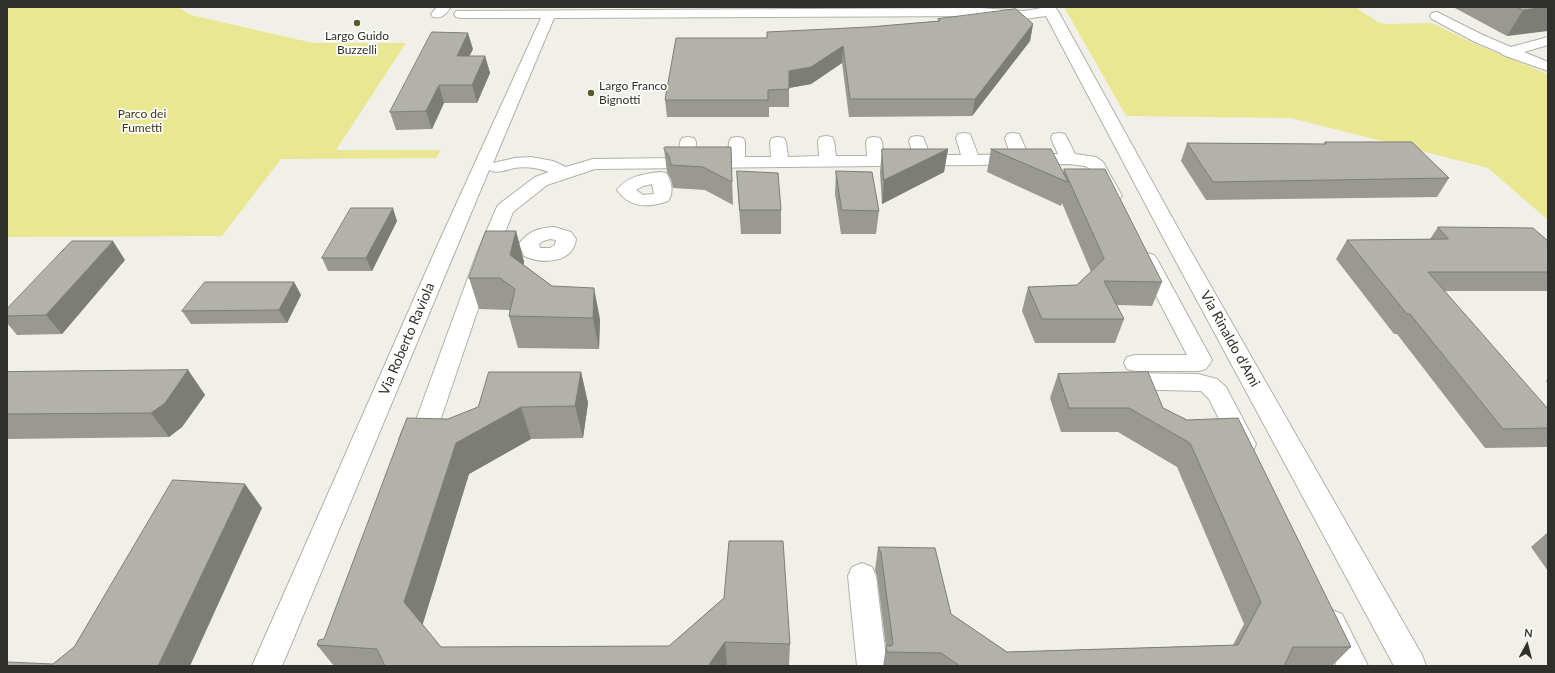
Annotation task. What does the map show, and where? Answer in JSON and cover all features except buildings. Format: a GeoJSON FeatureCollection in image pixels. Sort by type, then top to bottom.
{"type":"FeatureCollection","features":[{"type":"Feature","properties":{"kind":"street"},"geometry":{"type":"LineString","coordinates":[[461,14],[838,10],[980,12],[1013,10],[1053,15]]}},
{"type":"Feature","properties":{"kind":"street"},"geometry":{"type":"LineString","coordinates":[[1013,10],[1039,20],[1053,15]]}},
{"type":"Feature","properties":{"kind":"street","name":"Via Roberto Raviola"},"geometry":{"type":"LineString","coordinates":[[267,666],[449,242],[490,167],[550,14]]}},
{"type":"Feature","properties":{"kind":"street","name":"Via Rinaldo d'Ami"},"geometry":{"type":"LineString","coordinates":[[1053,15],[1175,241],[1411,666]]}},
{"type":"Feature","properties":{"kind":"street"},"geometry":{"type":"LineString","coordinates":[[1437,16],[1508,52],[1548,67]]}},
{"type":"Feature","properties":{"kind":"street"},"geometry":{"type":"LineString","coordinates":[[1508,52],[1548,41]]}},
{"type":"Feature","properties":{"kind":"street"},"geometry":{"type":"LineString","coordinates":[[964,138],[971,160]]}},
{"type":"Feature","properties":{"kind":"street"},"geometry":{"type":"LineString","coordinates":[[1013,138],[1021,160]]}},
{"type":"Feature","properties":{"kind":"street"},"geometry":{"type":"LineString","coordinates":[[1060,138],[1069,159]]}},
{"type":"Feature","properties":{"kind":"street"},"geometry":{"type":"LineString","coordinates":[[826,141],[828,161]]}},
{"type":"Feature","properties":{"kind":"street"},"geometry":{"type":"LineString","coordinates":[[918,141],[924,160]]}},
{"type":"Feature","properties":{"kind":"street"},"geometry":{"type":"LineString","coordinates":[[686,163],[688,142]]}},
{"type":"Feature","properties":{"kind":"street"},"geometry":{"type":"LineString","coordinates":[[736,162],[737,142]]}},
{"type":"Feature","properties":{"kind":"street"},"geometry":{"type":"LineString","coordinates":[[405,456],[413,434],[421,431],[427,424],[487,253],[505,209],[541,180],[593,164],[662,170],[686,163],[736,162],[779,152],[828,161],[875,152],[924,160],[1069,159],[1090,161],[1097,166],[1123,215]]}},
{"type":"Feature","properties":{"kind":"street"},"geometry":{"type":"LineString","coordinates":[[490,167],[515,162],[538,162],[564,173]]}},
{"type":"Feature","properties":{"kind":"street"},"geometry":{"type":"LineString","coordinates":[[490,167],[524,176],[535,185]]}},
{"type":"Feature","properties":{"kind":"street"},"geometry":{"type":"LineString","coordinates":[[1131,356],[1195,348],[1138,243]]}},
{"type":"Feature","properties":{"kind":"street"},"geometry":{"type":"LineString","coordinates":[[487,253],[517,250]]}},
{"type":"Feature","properties":{"kind":"street"},"geometry":{"type":"LineString","coordinates":[[1097,381],[1198,382],[1209,385],[1218,393],[1253,463]]}},
{"type":"Feature","properties":{"kind":"street"},"geometry":{"type":"LineString","coordinates":[[862,576],[872,666]]}},
{"type":"Feature","properties":{"kind":"street"},"geometry":{"type":"LineString","coordinates":[[1322,603],[1353,666]]}},
{"type":"Feature","properties":{"kind":"green space","name":"Parco dei Fumetti"},"geometry":{"type":"Polygon","coordinates":[[[7,7],[178,7],[191,15],[313,43],[406,43],[336,150],[441,150],[436,158],[281,159],[222,236],[7,237],[7,7]]]}},
{"type":"Feature","properties":{"kind":"green space"},"geometry":{"type":"Polygon","coordinates":[[[1064,7],[1355,7],[1378,22],[1386,24],[1432,23],[1473,43],[1548,74],[1548,220],[1488,168],[1291,118],[1126,116],[1064,7]]]}},
{"type":"Feature","properties":{"kind":"place","name":"Largo Guido Buzzelli"},"geometry":{"type":"Point","coordinates":[357,23]}},
{"type":"Feature","properties":{"kind":"place","name":"Largo Franco Bignotti"},"geometry":{"type":"Point","coordinates":[591,93]}}]}
